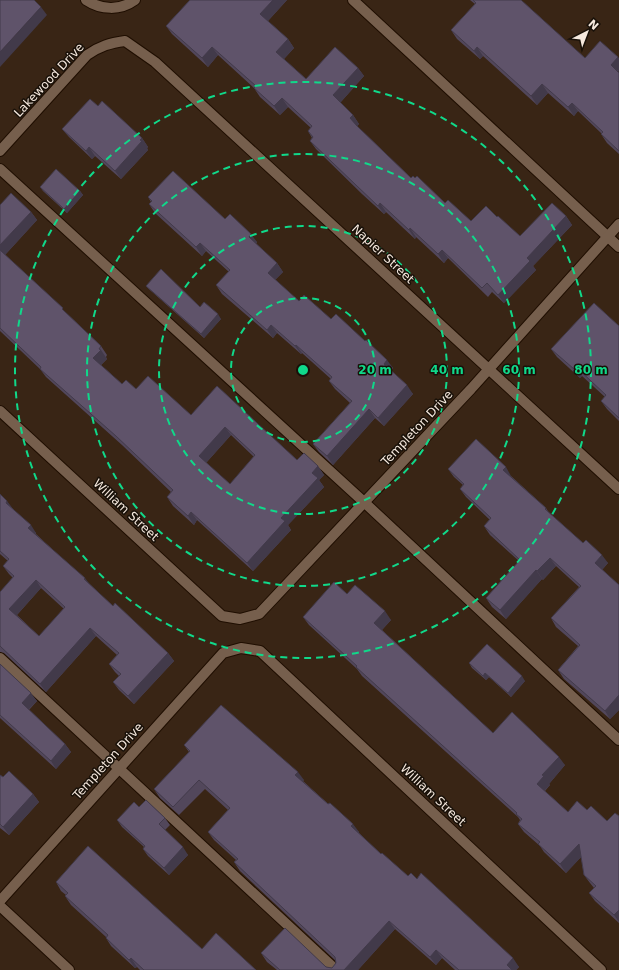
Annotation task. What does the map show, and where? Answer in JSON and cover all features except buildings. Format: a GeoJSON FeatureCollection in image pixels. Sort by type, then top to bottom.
{"type":"FeatureCollection","features":[{"type":"Feature","properties":{"kind":"street"},"geometry":{"type":"LineString","coordinates":[[86,0],[96,6],[103,7],[126,6],[135,0]]}},
{"type":"Feature","properties":{"kind":"street"},"geometry":{"type":"LineString","coordinates":[[352,0],[619,247]]}},
{"type":"Feature","properties":{"kind":"street","name":"Lakewood Drive"},"geometry":{"type":"LineString","coordinates":[[0,151],[87,55],[98,47],[106,44],[125,41]]}},
{"type":"Feature","properties":{"kind":"street","name":"Napier Street"},"geometry":{"type":"LineString","coordinates":[[125,41],[155,62],[619,489]]}},
{"type":"Feature","properties":{"kind":"street"},"geometry":{"type":"LineString","coordinates":[[0,168],[365,503],[619,740]]}},
{"type":"Feature","properties":{"kind":"street","name":"Templeton Drive"},"geometry":{"type":"LineString","coordinates":[[240,618],[259,614],[365,503],[489,369],[619,224]]}},
{"type":"Feature","properties":{"kind":"street","name":"William Street"},"geometry":{"type":"LineString","coordinates":[[0,411],[222,616],[240,618]]}},
{"type":"Feature","properties":{"kind":"street","name":"Templeton Drive"},"geometry":{"type":"LineString","coordinates":[[0,901],[223,653],[241,648]]}},
{"type":"Feature","properties":{"kind":"street","name":"William Street"},"geometry":{"type":"LineString","coordinates":[[241,648],[260,652],[601,970]]}},
{"type":"Feature","properties":{"kind":"street"},"geometry":{"type":"LineString","coordinates":[[0,658],[336,970]]}},
{"type":"Feature","properties":{"kind":"street"},"geometry":{"type":"LineString","coordinates":[[0,906],[69,970]]}}]}
